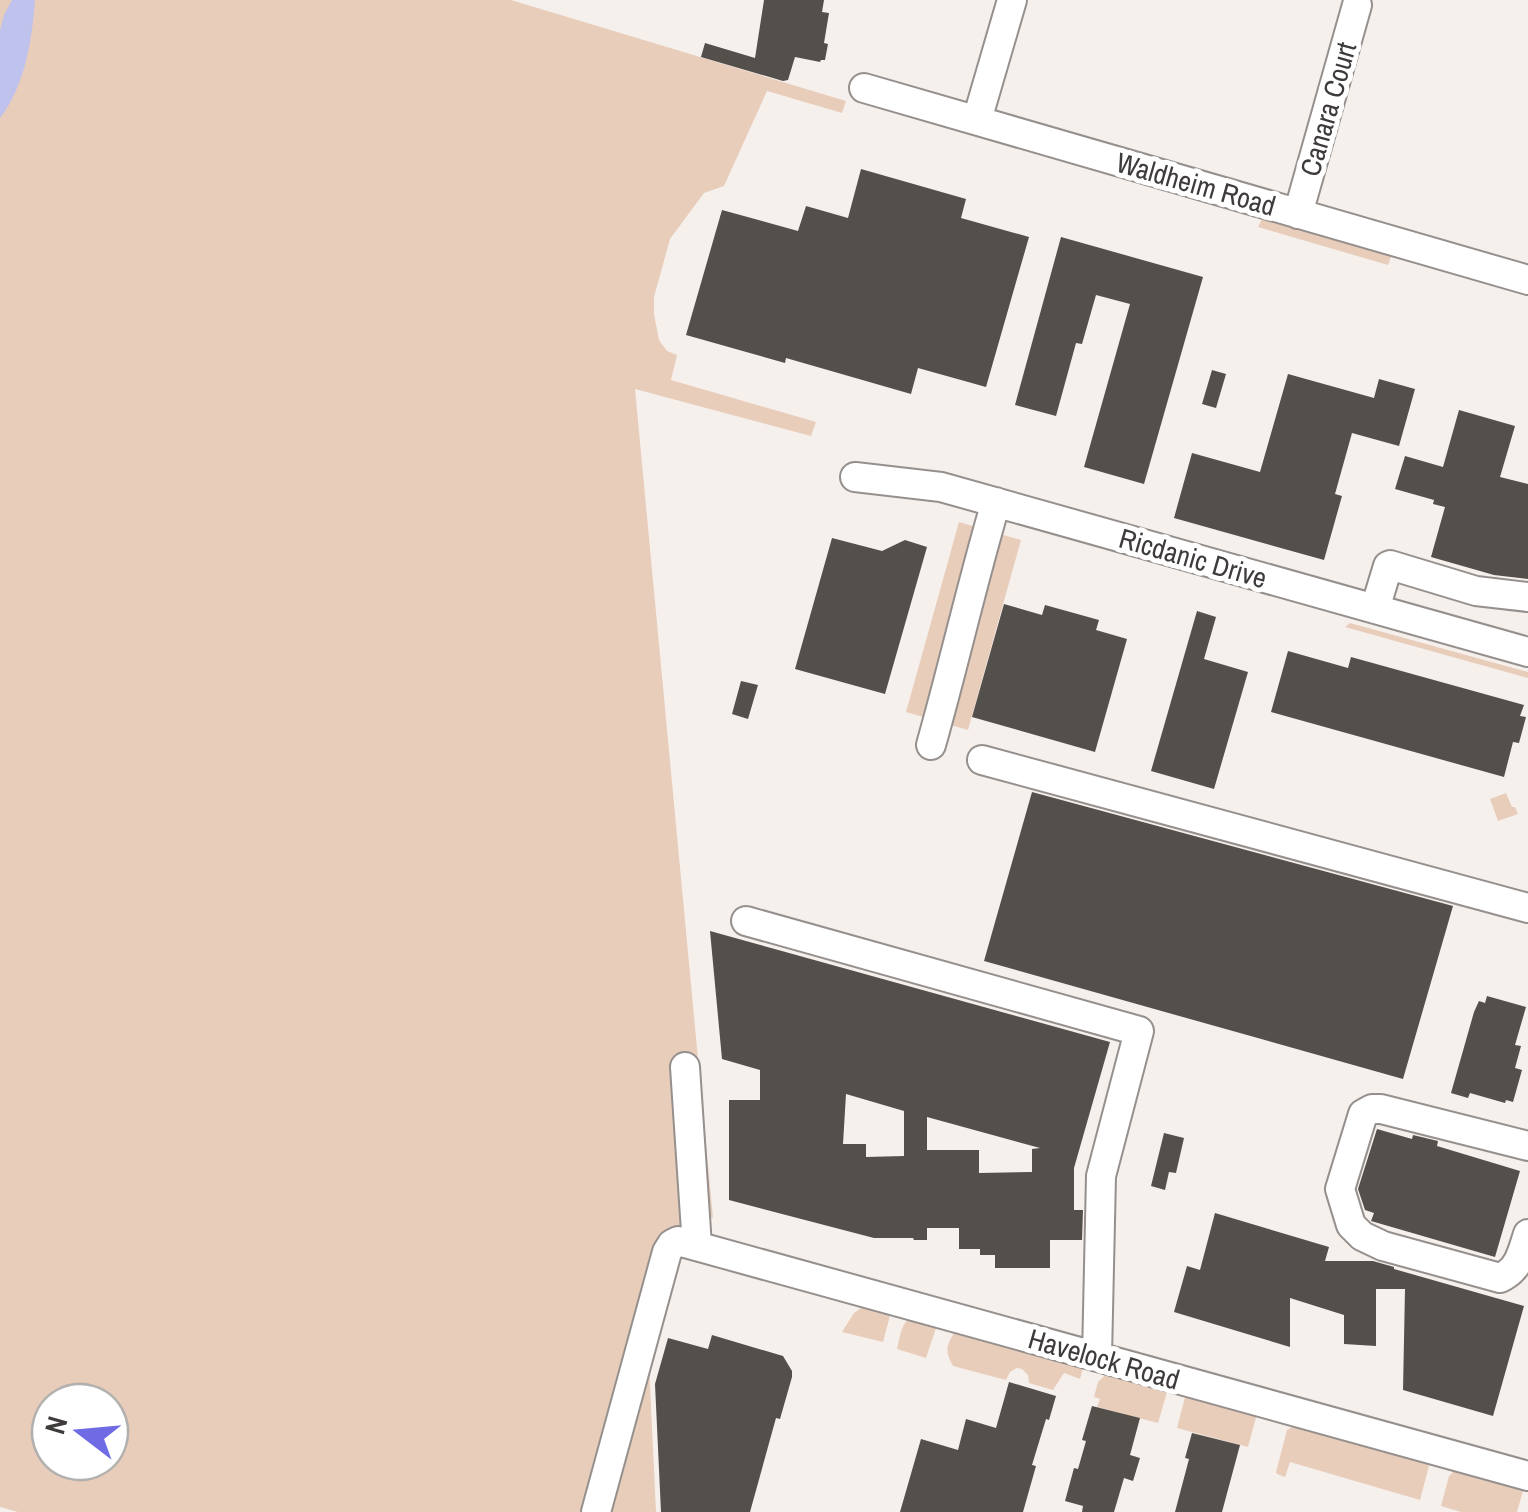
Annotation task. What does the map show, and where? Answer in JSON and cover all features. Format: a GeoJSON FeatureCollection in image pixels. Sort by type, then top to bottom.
{"type":"FeatureCollection","features":[{"type":"Feature","properties":{"kind":"street"},"geometry":{"type":"LineString","coordinates":[[977,120],[1012,0]]}},
{"type":"Feature","properties":{"kind":"street","name":"Canara Court"},"geometry":{"type":"LineString","coordinates":[[1298,214],[1358,5]]}},
{"type":"Feature","properties":{"kind":"street","name":"Waldheim Road"},"geometry":{"type":"LineString","coordinates":[[864,88],[1528,280]]}},
{"type":"Feature","properties":{"kind":"street","name":"Ricdanic Drive"},"geometry":{"type":"LineString","coordinates":[[855,476],[941,486],[1528,652]]}},
{"type":"Feature","properties":{"kind":"street"},"geometry":{"type":"LineString","coordinates":[[931,744],[996,502]]}},
{"type":"Feature","properties":{"kind":"street"},"geometry":{"type":"LineString","coordinates":[[1375,609],[1390,565],[1476,592],[1528,597]]}},
{"type":"Feature","properties":{"kind":"street"},"geometry":{"type":"LineString","coordinates":[[982,760],[1528,908]]}},
{"type":"Feature","properties":{"kind":"street"},"geometry":{"type":"LineString","coordinates":[[746,921],[1139,1031],[1101,1176],[1097,1357]]}},
{"type":"Feature","properties":{"kind":"street"},"geometry":{"type":"LineString","coordinates":[[596,1512],[667,1252],[672,1244],[688,1244],[685,1067]]}},
{"type":"Feature","properties":{"kind":"street"},"geometry":{"type":"LineString","coordinates":[[1528,1146],[1382,1109],[1372,1110],[1363,1114],[1340,1189],[1350,1225],[1362,1236],[1383,1246],[1500,1278],[1518,1264],[1528,1234]]}},
{"type":"Feature","properties":{"kind":"street","name":"Havelock Road"},"geometry":{"type":"LineString","coordinates":[[688,1244],[1528,1476]]}},
{"type":"Feature","properties":{"kind":"shaded area"},"geometry":{"type":"Polygon","coordinates":[[[0,0],[511,0],[846,101],[842,113],[767,91],[724,186],[704,193],[670,239],[654,297],[659,340],[667,351],[677,355],[671,380],[816,422],[811,436],[635,389],[713,1218],[686,1210],[686,1221],[648,1343],[656,1512],[18,1512],[0,1507],[0,0]]]}},
{"type":"Feature","properties":{"kind":"shaded area"},"geometry":{"type":"Polygon","coordinates":[[[1263,217],[1392,254],[1388,265],[1258,227],[1263,217]]]}},
{"type":"Feature","properties":{"kind":"shaded area"},"geometry":{"type":"Polygon","coordinates":[[[959,522],[1021,540],[968,730],[906,712],[959,522]]]}},
{"type":"Feature","properties":{"kind":"shaded area"},"geometry":{"type":"Polygon","coordinates":[[[1350,623],[1528,672],[1528,678],[1345,627],[1350,623]]]}},
{"type":"Feature","properties":{"kind":"shaded area"},"geometry":{"type":"Polygon","coordinates":[[[1506,793],[1518,814],[1498,821],[1490,799],[1506,793]]]}},
{"type":"Feature","properties":{"kind":"shaded area"},"geometry":{"type":"Polygon","coordinates":[[[865,1305],[891,1312],[883,1342],[842,1332],[854,1313],[865,1305]]]}},
{"type":"Feature","properties":{"kind":"shaded area"},"geometry":{"type":"Polygon","coordinates":[[[911,1318],[935,1325],[926,1358],[897,1349],[903,1327],[911,1318]]]}},
{"type":"Feature","properties":{"kind":"shaded area"},"geometry":{"type":"Polygon","coordinates":[[[954,1333],[1082,1366],[1080,1379],[1064,1373],[1053,1390],[1029,1383],[1022,1369],[1010,1372],[1006,1380],[953,1366],[948,1345],[954,1333]]]}},
{"type":"Feature","properties":{"kind":"shaded area"},"geometry":{"type":"Polygon","coordinates":[[[1105,1375],[1165,1389],[1158,1423],[1097,1407],[1100,1399],[1094,1397],[1098,1382],[1105,1375]]]}},
{"type":"Feature","properties":{"kind":"shaded area"},"geometry":{"type":"Polygon","coordinates":[[[1185,1397],[1257,1414],[1248,1447],[1177,1428],[1185,1397]]]}},
{"type":"Feature","properties":{"kind":"shaded area"},"geometry":{"type":"Polygon","coordinates":[[[1294,1426],[1427,1464],[1420,1500],[1290,1462],[1285,1477],[1277,1474],[1287,1430],[1294,1426]]]}},
{"type":"Feature","properties":{"kind":"shaded area"},"geometry":{"type":"Polygon","coordinates":[[[1454,1471],[1523,1491],[1517,1512],[1461,1512],[1441,1506],[1454,1471]]]}},
{"type":"Feature","properties":{"kind":"water"},"geometry":{"type":"Polygon","coordinates":[[[12,0],[35,0],[34,15],[21,77],[0,118],[0,30],[12,0]]]}},
{"type":"Feature","properties":{"kind":"building"},"geometry":{"type":"Polygon","coordinates":[[[764,0],[824,0],[822,12],[829,13],[825,60],[795,57],[788,80],[783,81],[701,57],[705,43],[755,58],[764,0]]]}},
{"type":"Feature","properties":{"kind":"building"},"geometry":{"type":"Polygon","coordinates":[[[861,169],[966,199],[961,218],[1029,237],[986,387],[918,368],[911,394],[786,358],[785,363],[686,335],[722,210],[798,231],[806,206],[848,218],[861,169]]]}},
{"type":"Feature","properties":{"kind":"building"},"geometry":{"type":"Polygon","coordinates":[[[1061,237],[1203,277],[1144,484],[1084,467],[1130,304],[1096,295],[1082,344],[1076,343],[1056,416],[1015,405],[1061,237]]]}},
{"type":"Feature","properties":{"kind":"building"},"geometry":{"type":"Polygon","coordinates":[[[1212,370],[1226,374],[1216,408],[1202,404],[1212,370]]]}},
{"type":"Feature","properties":{"kind":"building"},"geometry":{"type":"Polygon","coordinates":[[[1288,374],[1374,398],[1379,379],[1415,389],[1399,446],[1352,433],[1335,494],[1342,496],[1324,560],[1174,518],[1192,453],[1260,472],[1288,374]]]}},
{"type":"Feature","properties":{"kind":"building"},"geometry":{"type":"Polygon","coordinates":[[[1459,410],[1515,426],[1500,477],[1528,484],[1528,579],[1494,575],[1431,557],[1445,507],[1395,489],[1405,456],[1443,467],[1459,410]]]}},
{"type":"Feature","properties":{"kind":"building"},"geometry":{"type":"Polygon","coordinates":[[[832,538],[882,551],[905,540],[927,547],[885,694],[795,669],[832,538]]]}},
{"type":"Feature","properties":{"kind":"building"},"geometry":{"type":"Polygon","coordinates":[[[1004,604],[1042,615],[1045,605],[1099,620],[1096,630],[1127,639],[1095,752],[972,717],[1004,604]]]}},
{"type":"Feature","properties":{"kind":"building"},"geometry":{"type":"Polygon","coordinates":[[[1197,611],[1216,617],[1204,659],[1248,672],[1214,789],[1151,771],[1197,611]]]}},
{"type":"Feature","properties":{"kind":"building"},"geometry":{"type":"Polygon","coordinates":[[[1288,651],[1348,668],[1351,657],[1524,705],[1520,716],[1526,717],[1519,743],[1513,742],[1504,777],[1271,712],[1288,651]]]}},
{"type":"Feature","properties":{"kind":"building"},"geometry":{"type":"Polygon","coordinates":[[[741,681],[758,685],[748,719],[732,714],[741,681]]]}},
{"type":"Feature","properties":{"kind":"building"},"geometry":{"type":"Polygon","coordinates":[[[1032,792],[1453,906],[1403,1079],[984,961],[1032,792]]]}},
{"type":"Feature","properties":{"kind":"building"},"geometry":{"type":"Polygon","coordinates":[[[710,931],[1110,1042],[1074,1168],[1074,1210],[1083,1210],[1082,1240],[1050,1240],[1050,1268],[995,1268],[995,1255],[980,1255],[980,1249],[959,1249],[959,1228],[927,1228],[927,1240],[874,1238],[729,1200],[729,1100],[760,1100],[760,1070],[722,1059],[710,931]],[[846,1094],[843,1144],[866,1144],[866,1157],[904,1156],[904,1111],[846,1094]],[[927,1117],[927,1150],[979,1150],[979,1173],[1032,1172],[1032,1149],[1040,1148],[927,1117]]]}},
{"type":"Feature","properties":{"kind":"building"},"geometry":{"type":"Polygon","coordinates":[[[1487,996],[1526,1007],[1515,1045],[1521,1046],[1515,1068],[1522,1070],[1513,1102],[1451,1093],[1474,1012],[1479,1001],[1485,1003],[1487,996]]]}},
{"type":"Feature","properties":{"kind":"building"},"geometry":{"type":"Polygon","coordinates":[[[1377,1129],[1412,1139],[1413,1135],[1438,1141],[1437,1146],[1520,1171],[1495,1257],[1371,1221],[1374,1213],[1365,1210],[1358,1189],[1377,1129]]]}},
{"type":"Feature","properties":{"kind":"building"},"geometry":{"type":"Polygon","coordinates":[[[1164,1133],[1184,1138],[1176,1173],[1169,1172],[1165,1190],[1151,1186],[1164,1133]]]}},
{"type":"Feature","properties":{"kind":"building"},"geometry":{"type":"Polygon","coordinates":[[[1215,1213],[1329,1247],[1325,1261],[1373,1261],[1524,1306],[1493,1416],[1403,1390],[1405,1289],[1376,1289],[1376,1346],[1344,1344],[1344,1315],[1290,1298],[1290,1347],[1174,1312],[1187,1266],[1200,1270],[1215,1213]]]}},
{"type":"Feature","properties":{"kind":"building"},"geometry":{"type":"Polygon","coordinates":[[[712,1335],[783,1356],[792,1377],[780,1419],[776,1418],[750,1512],[661,1512],[655,1384],[668,1338],[708,1349],[712,1335]]]}},
{"type":"Feature","properties":{"kind":"building"},"geometry":{"type":"Polygon","coordinates":[[[1009,1382],[1056,1396],[1032,1465],[1036,1466],[1023,1512],[900,1512],[921,1439],[958,1450],[966,1419],[996,1428],[1009,1382]]]}},
{"type":"Feature","properties":{"kind":"building"},"geometry":{"type":"Polygon","coordinates":[[[1092,1406],[1140,1418],[1130,1455],[1140,1458],[1133,1481],[1124,1478],[1114,1512],[1082,1512],[1083,1506],[1065,1501],[1086,1441],[1082,1440],[1092,1406]]]}},
{"type":"Feature","properties":{"kind":"building"},"geometry":{"type":"Polygon","coordinates":[[[1192,1433],[1240,1445],[1222,1512],[1175,1512],[1192,1433]]]}}]}
